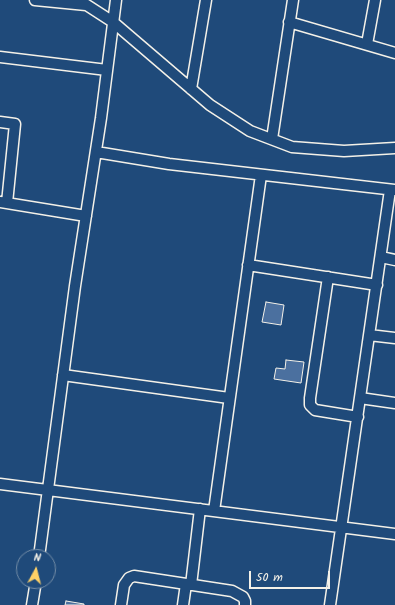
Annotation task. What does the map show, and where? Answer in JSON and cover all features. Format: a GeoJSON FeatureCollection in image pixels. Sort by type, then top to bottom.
{"type":"FeatureCollection","features":[{"type":"Feature","properties":{"kind":"street"},"geometry":{"type":"LineString","coordinates":[[35,0],[83,3],[113,22],[210,105],[250,131],[292,147],[300,148],[344,151],[395,148]]}},
{"type":"Feature","properties":{"kind":"street"},"geometry":{"type":"LineString","coordinates":[[40,549],[116,0]]}},
{"type":"Feature","properties":{"kind":"street"},"geometry":{"type":"LineString","coordinates":[[191,89],[206,0]]}},
{"type":"Feature","properties":{"kind":"street"},"geometry":{"type":"LineString","coordinates":[[272,139],[293,0]]}},
{"type":"Feature","properties":{"kind":"street"},"geometry":{"type":"LineString","coordinates":[[367,44],[375,0]]}},
{"type":"Feature","properties":{"kind":"street"},"geometry":{"type":"LineString","coordinates":[[289,22],[395,52]]}},
{"type":"Feature","properties":{"kind":"street"},"geometry":{"type":"LineString","coordinates":[[0,57],[107,70]]}},
{"type":"Feature","properties":{"kind":"street"},"geometry":{"type":"LineString","coordinates":[[0,122],[15,124],[3,203],[86,216]]}},
{"type":"Feature","properties":{"kind":"street"},"geometry":{"type":"LineString","coordinates":[[96,152],[169,164],[393,190],[380,257],[330,605]]}},
{"type":"Feature","properties":{"kind":"street"},"geometry":{"type":"LineString","coordinates":[[214,511],[261,174]]}},
{"type":"Feature","properties":{"kind":"street"},"geometry":{"type":"LineString","coordinates":[[380,257],[395,260]]}},
{"type":"Feature","properties":{"kind":"street"},"geometry":{"type":"LineString","coordinates":[[248,265],[377,285]]}},
{"type":"Feature","properties":{"kind":"street"},"geometry":{"type":"LineString","coordinates":[[328,277],[310,405],[315,410],[358,417]]}},
{"type":"Feature","properties":{"kind":"street"},"geometry":{"type":"LineString","coordinates":[[369,335],[395,338]]}},
{"type":"Feature","properties":{"kind":"street"},"geometry":{"type":"LineString","coordinates":[[63,375],[229,398]]}},
{"type":"Feature","properties":{"kind":"street"},"geometry":{"type":"LineString","coordinates":[[360,398],[395,403]]}},
{"type":"Feature","properties":{"kind":"street"},"geometry":{"type":"LineString","coordinates":[[0,484],[395,534]]}},
{"type":"Feature","properties":{"kind":"street"},"geometry":{"type":"LineString","coordinates":[[183,605],[188,584],[200,509]]}},
{"type":"Feature","properties":{"kind":"street"},"geometry":{"type":"LineString","coordinates":[[121,605],[124,585],[129,578],[134,576],[232,591],[243,597],[245,605]]}},
{"type":"Feature","properties":{"kind":"street"},"geometry":{"type":"LineString","coordinates":[[32,605],[35,589]]}},
{"type":"Feature","properties":{"kind":"building"},"geometry":{"type":"Polygon","coordinates":[[[266,302],[284,305],[281,325],[262,322],[266,302]]]}},
{"type":"Feature","properties":{"kind":"building"},"geometry":{"type":"Polygon","coordinates":[[[286,360],[304,362],[301,383],[274,379],[276,368],[285,369],[286,360]]]}},
{"type":"Feature","properties":{"kind":"building"},"geometry":{"type":"Polygon","coordinates":[[[66,601],[84,604],[84,605],[65,605],[66,601]]]}}]}
